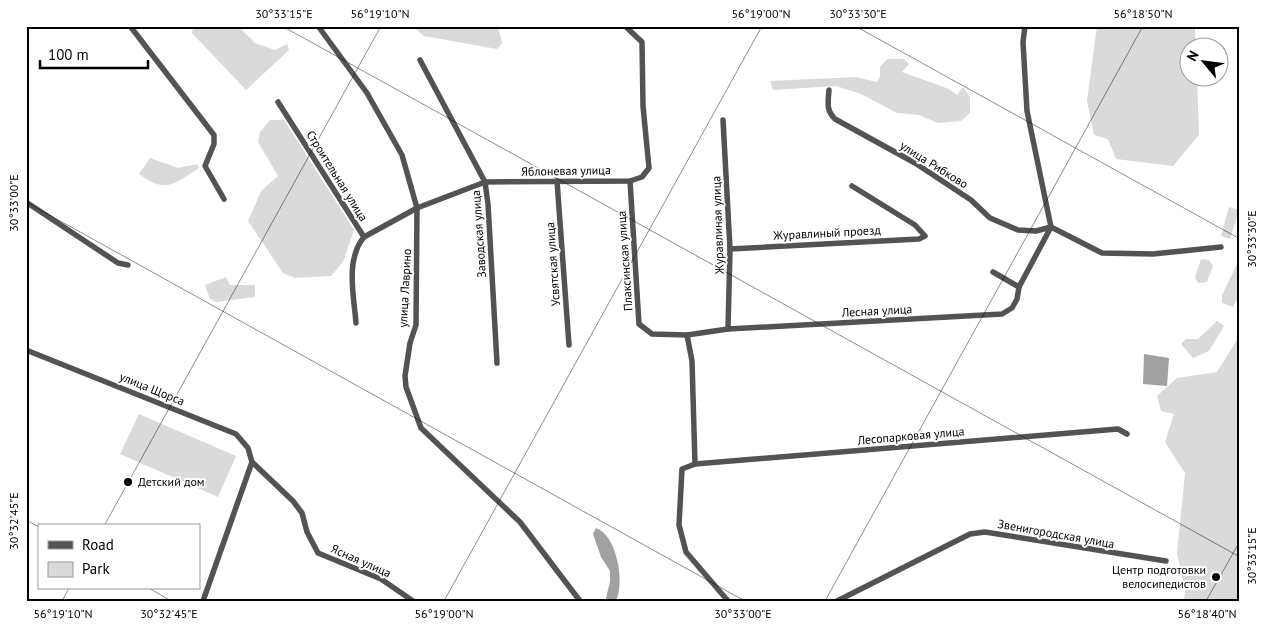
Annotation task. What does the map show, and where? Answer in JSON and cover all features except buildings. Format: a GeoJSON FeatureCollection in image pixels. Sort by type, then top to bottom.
{"type":"FeatureCollection","features":[{"type":"Feature","properties":{"kind":"street"},"geometry":{"type":"LineString","coordinates":[[130,26],[214,135],[214,144],[205,166],[224,199]]}},
{"type":"Feature","properties":{"kind":"street","name":"улица Лаврино"},"geometry":{"type":"LineString","coordinates":[[318,26],[367,93],[402,155],[418,208],[416,325],[410,343],[405,376],[406,387],[417,421],[425,434],[486,487],[520,522],[580,601]]}},
{"type":"Feature","properties":{"kind":"street"},"geometry":{"type":"LineString","coordinates":[[625,26],[642,42],[644,106],[649,168],[642,177],[630,181]]}},
{"type":"Feature","properties":{"kind":"street"},"geometry":{"type":"LineString","coordinates":[[1025,26],[1023,42],[1027,111],[1051,227],[1102,253],[1153,254],[1221,247]]}},
{"type":"Feature","properties":{"kind":"street","name":"Заводская улица"},"geometry":{"type":"LineString","coordinates":[[420,60],[485,182],[488,204],[497,363]]}},
{"type":"Feature","properties":{"kind":"street","name":"улица Рибково"},"geometry":{"type":"LineString","coordinates":[[829,90],[827,107],[829,113],[836,119],[914,163],[971,200],[990,218],[1018,230],[1036,231],[1051,227]]}},
{"type":"Feature","properties":{"kind":"street","name":"Строительная улица"},"geometry":{"type":"LineString","coordinates":[[278,102],[364,237],[357,246],[352,269],[356,323]]}},
{"type":"Feature","properties":{"kind":"street","name":"Журавлиная улица"},"geometry":{"type":"LineString","coordinates":[[723,120],[730,249],[728,329]]}},
{"type":"Feature","properties":{"kind":"street","name":"Усвятская улица"},"geometry":{"type":"LineString","coordinates":[[557,181],[569,345]]}},
{"type":"Feature","properties":{"kind":"street","name":"Яблоневая улица"},"geometry":{"type":"LineString","coordinates":[[364,237],[418,208],[485,182],[630,181]]}},
{"type":"Feature","properties":{"kind":"street","name":"Плаксинская улица"},"geometry":{"type":"LineString","coordinates":[[630,181],[639,324],[652,334]]}},
{"type":"Feature","properties":{"kind":"street","name":"Журавлиный проезд"},"geometry":{"type":"LineString","coordinates":[[730,249],[919,238],[925,236],[915,226],[852,186]]}},
{"type":"Feature","properties":{"kind":"street"},"geometry":{"type":"LineString","coordinates":[[26,202],[118,263],[128,265]]}},
{"type":"Feature","properties":{"kind":"street","name":"Лесная улица"},"geometry":{"type":"LineString","coordinates":[[652,334],[687,335],[728,329],[1002,314],[1012,308],[1017,299],[1019,287],[1051,227]]}},
{"type":"Feature","properties":{"kind":"street"},"geometry":{"type":"LineString","coordinates":[[993,272],[1019,287]]}},
{"type":"Feature","properties":{"kind":"street"},"geometry":{"type":"LineString","coordinates":[[687,335],[692,361],[695,464],[682,469],[679,525],[686,552],[728,601]]}},
{"type":"Feature","properties":{"kind":"street","name":"улица Щорса"},"geometry":{"type":"LineString","coordinates":[[26,350],[236,434],[248,448],[253,463]]}},
{"type":"Feature","properties":{"kind":"street","name":"Лесопарковая улица"},"geometry":{"type":"LineString","coordinates":[[695,464],[1118,429],[1127,434]]}},
{"type":"Feature","properties":{"kind":"street"},"geometry":{"type":"LineString","coordinates":[[203,601],[253,463]]}},
{"type":"Feature","properties":{"kind":"street","name":"Ясная улица"},"geometry":{"type":"LineString","coordinates":[[253,463],[293,501],[302,513],[307,532],[318,553],[381,579],[413,601]]}},
{"type":"Feature","properties":{"kind":"street","name":"Звенигородская улица"},"geometry":{"type":"LineString","coordinates":[[837,601],[970,534],[985,532],[1166,561]]}},
{"type":"Feature","properties":{"kind":"green space"},"geometry":{"type":"Polygon","coordinates":[[[196,26],[238,26],[255,43],[275,50],[287,44],[289,50],[246,90],[191,32],[196,26]]]}},
{"type":"Feature","properties":{"kind":"green space"},"geometry":{"type":"Polygon","coordinates":[[[412,26],[498,26],[502,43],[497,49],[424,36],[412,26]]]}},
{"type":"Feature","properties":{"kind":"green space"},"geometry":{"type":"Polygon","coordinates":[[[1097,26],[1189,26],[1195,29],[1196,38],[1178,38],[1178,88],[1197,88],[1199,135],[1173,166],[1116,159],[1108,139],[1094,135],[1087,101],[1097,26]]]}},
{"type":"Feature","properties":{"kind":"green space"},"geometry":{"type":"Polygon","coordinates":[[[887,59],[904,59],[909,64],[902,72],[949,89],[957,95],[963,87],[970,97],[970,113],[961,121],[938,123],[919,115],[897,113],[861,94],[836,86],[773,90],[770,81],[856,77],[877,82],[880,76],[880,67],[887,59]]]}},
{"type":"Feature","properties":{"kind":"green space"},"geometry":{"type":"Polygon","coordinates":[[[270,120],[284,120],[354,230],[343,262],[331,276],[295,278],[283,273],[248,221],[261,191],[278,176],[258,142],[260,132],[270,120]]]}},
{"type":"Feature","properties":{"kind":"green space"},"geometry":{"type":"Polygon","coordinates":[[[150,158],[178,168],[197,164],[199,168],[176,182],[163,185],[156,184],[139,174],[150,158]]]}},
{"type":"Feature","properties":{"kind":"green space"},"geometry":{"type":"Polygon","coordinates":[[[1229,207],[1239,210],[1230,239],[1221,236],[1229,207]]]}},
{"type":"Feature","properties":{"kind":"green space"},"geometry":{"type":"Polygon","coordinates":[[[1240,258],[1240,293],[1233,307],[1222,303],[1222,295],[1240,258]]]}},
{"type":"Feature","properties":{"kind":"green space"},"geometry":{"type":"Polygon","coordinates":[[[1201,259],[1209,260],[1213,266],[1207,282],[1198,283],[1195,277],[1201,259]]]}},
{"type":"Feature","properties":{"kind":"green space"},"geometry":{"type":"Polygon","coordinates":[[[226,277],[230,285],[255,285],[255,297],[216,302],[210,299],[205,285],[226,277]]]}},
{"type":"Feature","properties":{"kind":"green space"},"geometry":{"type":"Polygon","coordinates":[[[1217,321],[1224,326],[1209,351],[1193,358],[1181,344],[1186,339],[1198,339],[1217,321]]]}},
{"type":"Feature","properties":{"kind":"green space"},"geometry":{"type":"Polygon","coordinates":[[[1240,335],[1240,601],[1184,601],[1185,591],[1177,553],[1185,473],[1165,442],[1174,414],[1161,411],[1157,396],[1177,378],[1217,372],[1240,335]]]}},
{"type":"Feature","properties":{"kind":"green space"},"geometry":{"type":"Polygon","coordinates":[[[139,414],[236,456],[218,497],[120,454],[139,414]]]}},
{"type":"Feature","properties":{"kind":"shaded area"},"geometry":{"type":"Polygon","coordinates":[[[1144,354],[1169,358],[1167,386],[1143,384],[1144,354]]]}},
{"type":"Feature","properties":{"kind":"shaded area"},"geometry":{"type":"Polygon","coordinates":[[[596,528],[603,532],[614,549],[620,583],[616,601],[607,601],[606,598],[610,582],[610,571],[601,557],[593,534],[596,528]]]}},
{"type":"Feature","properties":{"kind":"place","name":"Детский дом"},"geometry":{"type":"Point","coordinates":[128,482]}},
{"type":"Feature","properties":{"kind":"place","name":"Центр подготовки велосипедистов"},"geometry":{"type":"Point","coordinates":[1216,577]}}]}
